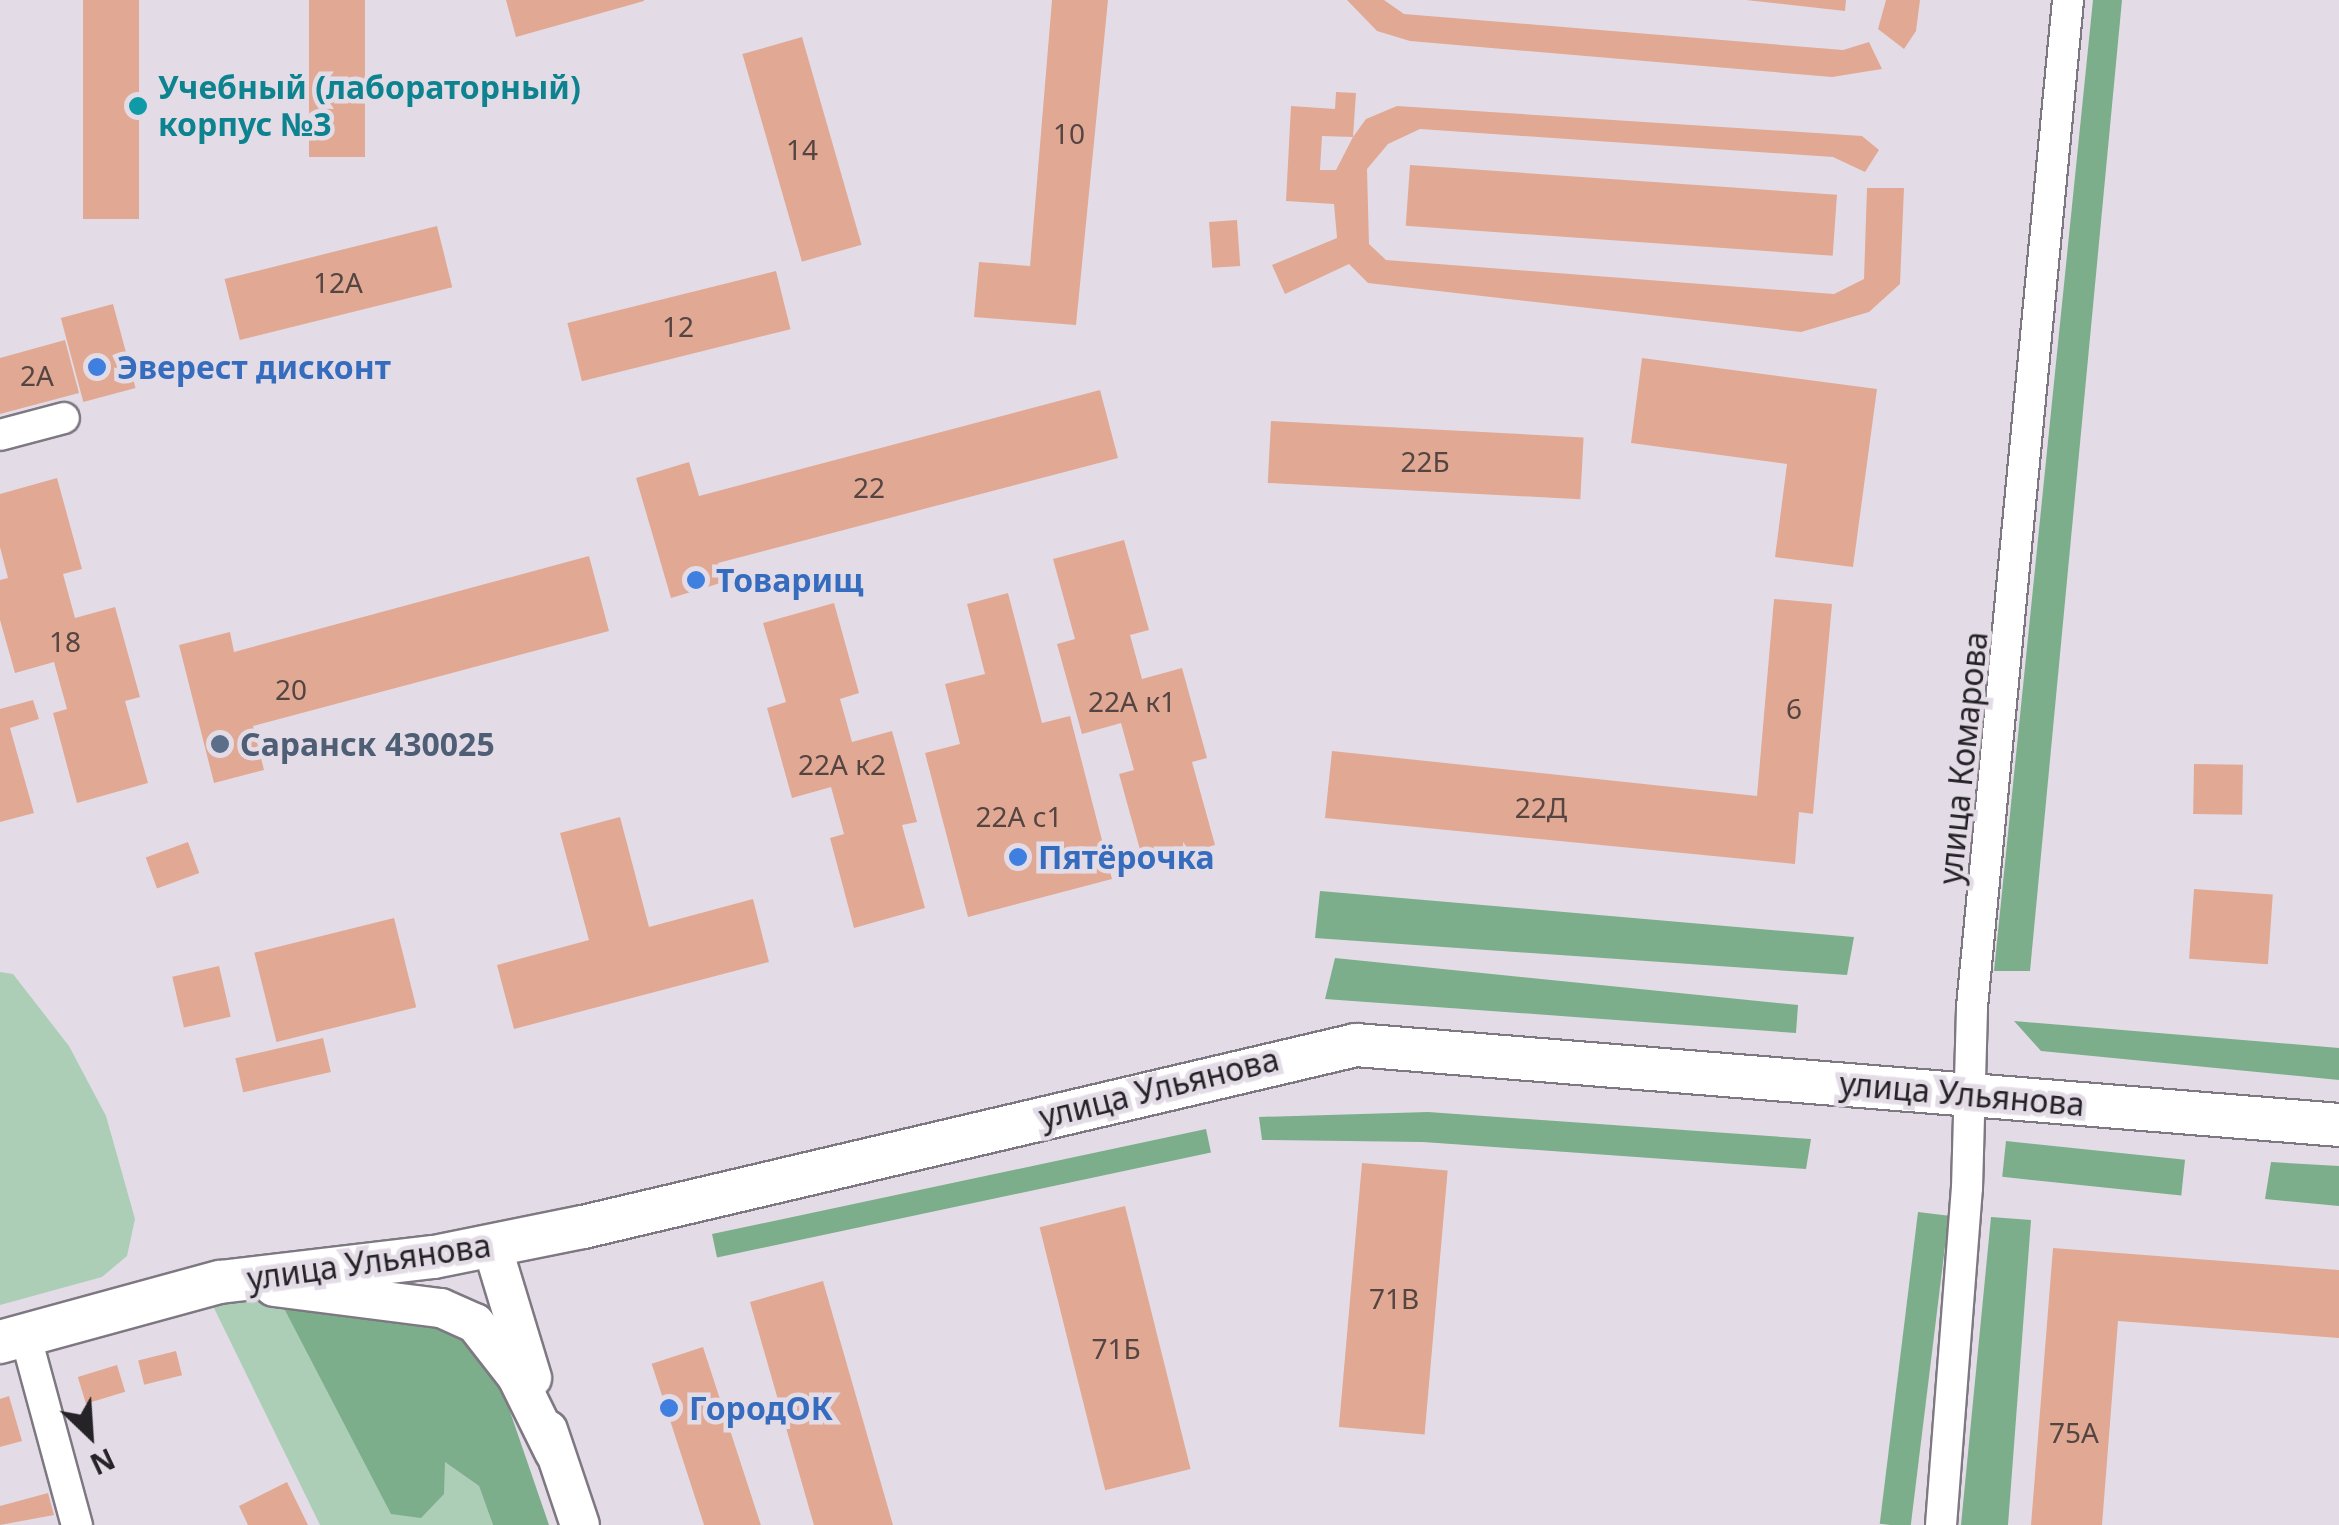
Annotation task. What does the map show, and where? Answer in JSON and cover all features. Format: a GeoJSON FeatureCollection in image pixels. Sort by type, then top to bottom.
{"type":"FeatureCollection","features":[{"type":"Feature","properties":{"kind":"main road","name":"улица Ульянова"},"geometry":{"type":"LineString","coordinates":[[12,1338],[220,1282],[492,1246],[1356,1045],[2339,1125]]}},
{"type":"Feature","properties":{"kind":"street","name":"улица Комарова"},"geometry":{"type":"LineString","coordinates":[[1941,1525],[1968,1094],[2068,0]]}},
{"type":"Feature","properties":{"kind":"street"},"geometry":{"type":"LineString","coordinates":[[0,435],[64,418]]}},
{"type":"Feature","properties":{"kind":"street"},"geometry":{"type":"LineString","coordinates":[[492,1246],[580,1525]]}},
{"type":"Feature","properties":{"kind":"street"},"geometry":{"type":"LineString","coordinates":[[220,1282],[370,1296],[441,1308],[475,1322],[517,1377],[554,1452]]}},
{"type":"Feature","properties":{"kind":"street"},"geometry":{"type":"LineString","coordinates":[[12,1338],[77,1525]]}},
{"type":"Feature","properties":{"kind":"green space"},"geometry":{"type":"Polygon","coordinates":[[[2093,0],[2122,0],[2030,971],[1994,971],[2093,0]]]}},
{"type":"Feature","properties":{"kind":"green space"},"geometry":{"type":"Polygon","coordinates":[[[1320,891],[1854,937],[1847,975],[1315,938],[1320,891]]]}},
{"type":"Feature","properties":{"kind":"green space"},"geometry":{"type":"Polygon","coordinates":[[[1335,958],[1798,1005],[1796,1033],[1325,999],[1335,958]]]}},
{"type":"Feature","properties":{"kind":"green space"},"geometry":{"type":"Polygon","coordinates":[[[0,972],[13,974],[69,1046],[106,1116],[135,1219],[127,1256],[102,1277],[0,1305],[0,972]]]}},
{"type":"Feature","properties":{"kind":"green space"},"geometry":{"type":"Polygon","coordinates":[[[2014,1021],[2339,1048],[2339,1080],[2041,1051],[2014,1021]]]}},
{"type":"Feature","properties":{"kind":"green space"},"geometry":{"type":"Polygon","coordinates":[[[1428,1112],[1811,1139],[1806,1169],[1423,1142],[1262,1140],[1259,1117],[1428,1112]]]}},
{"type":"Feature","properties":{"kind":"green space"},"geometry":{"type":"Polygon","coordinates":[[[1206,1129],[1211,1152],[717,1257],[712,1234],[1206,1129]]]}},
{"type":"Feature","properties":{"kind":"green space"},"geometry":{"type":"Polygon","coordinates":[[[2006,1141],[2185,1160],[2181,1196],[2002,1177],[2006,1141]]]}},
{"type":"Feature","properties":{"kind":"green space"},"geometry":{"type":"Polygon","coordinates":[[[2271,1162],[2339,1166],[2339,1206],[2265,1199],[2271,1162]]]}},
{"type":"Feature","properties":{"kind":"green space"},"geometry":{"type":"Polygon","coordinates":[[[1918,1212],[1949,1216],[1911,1525],[1880,1524],[1918,1212]]]}},
{"type":"Feature","properties":{"kind":"green space"},"geometry":{"type":"Polygon","coordinates":[[[1991,1217],[2031,1220],[2008,1525],[1961,1525],[1991,1217]]]}},
{"type":"Feature","properties":{"kind":"green space"},"geometry":{"type":"Polygon","coordinates":[[[275,1291],[444,1461],[479,1486],[493,1525],[320,1525],[212,1304],[275,1291]]]}},
{"type":"Feature","properties":{"kind":"green space"},"geometry":{"type":"Polygon","coordinates":[[[275,1291],[451,1321],[495,1368],[549,1525],[493,1525],[479,1486],[445,1462],[444,1494],[421,1518],[391,1514],[275,1291]]]}},
{"type":"Feature","properties":{"kind":"building"},"geometry":{"type":"Polygon","coordinates":[[[83,0],[139,0],[139,219],[83,219],[83,0]]]}},
{"type":"Feature","properties":{"kind":"building"},"geometry":{"type":"Polygon","coordinates":[[[309,0],[365,0],[365,157],[309,157],[309,0]]]}},
{"type":"Feature","properties":{"kind":"building"},"geometry":{"type":"Polygon","coordinates":[[[506,0],[644,0],[644,1],[516,37],[506,0]]]}},
{"type":"Feature","properties":{"kind":"building"},"geometry":{"type":"Polygon","coordinates":[[[1052,0],[1108,0],[1076,325],[974,317],[979,262],[1030,266],[1052,0]]]}},
{"type":"Feature","properties":{"kind":"building"},"geometry":{"type":"Polygon","coordinates":[[[1347,0],[1384,0],[1404,14],[1843,50],[1869,42],[1882,69],[1832,77],[1410,41],[1377,31],[1347,0]]]}},
{"type":"Feature","properties":{"kind":"building"},"geometry":{"type":"Polygon","coordinates":[[[1746,0],[1846,0],[1845,11],[1746,0]]]}},
{"type":"Feature","properties":{"kind":"building"},"geometry":{"type":"Polygon","coordinates":[[[1886,0],[1920,0],[1916,31],[1904,49],[1878,29],[1886,0]]]}},
{"type":"Feature","properties":{"kind":"building"},"geometry":{"type":"Polygon","coordinates":[[[802,37],[862,245],[802,262],[742,54],[802,37]]]}},
{"type":"Feature","properties":{"kind":"building"},"geometry":{"type":"Polygon","coordinates":[[[1336,92],[1356,93],[1353,137],[1366,119],[1397,106],[1862,136],[1879,150],[1865,172],[1833,157],[1420,129],[1388,144],[1367,169],[1369,244],[1386,260],[1834,294],[1864,279],[1867,188],[1904,188],[1900,284],[1869,312],[1801,332],[1368,283],[1349,264],[1285,294],[1272,265],[1337,238],[1334,204],[1286,201],[1291,106],[1335,109],[1336,92]],[[1322,136],[1320,170],[1336,170],[1353,137],[1322,136]]]}},
{"type":"Feature","properties":{"kind":"building"},"geometry":{"type":"Polygon","coordinates":[[[1410,165],[1837,195],[1833,256],[1406,226],[1410,165]]]}},
{"type":"Feature","properties":{"kind":"building"},"geometry":{"type":"Polygon","coordinates":[[[1237,220],[1240,266],[1212,268],[1209,222],[1237,220]]]}},
{"type":"Feature","properties":{"kind":"building"},"geometry":{"type":"Polygon","coordinates":[[[437,226],[452,287],[240,340],[225,279],[437,226]]]}},
{"type":"Feature","properties":{"kind":"building"},"geometry":{"type":"Polygon","coordinates":[[[776,271],[791,329],[582,381],[567,323],[776,271]]]}},
{"type":"Feature","properties":{"kind":"building"},"geometry":{"type":"Polygon","coordinates":[[[113,304],[136,388],[83,402],[61,318],[113,304]]]}},
{"type":"Feature","properties":{"kind":"building"},"geometry":{"type":"Polygon","coordinates":[[[65,340],[79,393],[0,414],[0,358],[65,340]]]}},
{"type":"Feature","properties":{"kind":"building"},"geometry":{"type":"Polygon","coordinates":[[[1642,358],[1877,389],[1853,567],[1775,557],[1787,464],[1631,443],[1642,358]]]}},
{"type":"Feature","properties":{"kind":"building"},"geometry":{"type":"Polygon","coordinates":[[[1100,390],[1118,458],[718,563],[724,582],[671,598],[636,478],[689,462],[699,496],[1100,390]]]}},
{"type":"Feature","properties":{"kind":"building"},"geometry":{"type":"Polygon","coordinates":[[[1271,421],[1584,437],[1580,499],[1268,483],[1271,421]]]}},
{"type":"Feature","properties":{"kind":"building"},"geometry":{"type":"Polygon","coordinates":[[[57,478],[82,569],[63,574],[75,618],[115,607],[140,697],[125,701],[148,783],[77,803],[53,713],[67,709],[54,662],[15,673],[0,620],[0,580],[8,578],[0,547],[0,494],[57,478]]]}},
{"type":"Feature","properties":{"kind":"building"},"geometry":{"type":"Polygon","coordinates":[[[1124,540],[1149,630],[1130,635],[1142,679],[1182,668],[1207,758],[1192,762],[1215,845],[1144,864],[1119,774],[1134,770],[1121,723],[1082,734],[1057,644],[1075,639],[1053,559],[1124,540]]]}},
{"type":"Feature","properties":{"kind":"building"},"geometry":{"type":"Polygon","coordinates":[[[589,556],[609,631],[253,726],[264,770],[214,783],[179,645],[230,632],[234,652],[589,556]]]}},
{"type":"Feature","properties":{"kind":"building"},"geometry":{"type":"Polygon","coordinates":[[[1008,593],[1042,723],[1070,716],[1112,879],[968,917],[925,753],[960,744],[945,684],[985,674],[967,604],[1008,593]]]}},
{"type":"Feature","properties":{"kind":"building"},"geometry":{"type":"Polygon","coordinates":[[[1774,599],[1832,604],[1813,814],[1799,812],[1795,864],[1325,818],[1332,751],[1757,796],[1774,599]]]}},
{"type":"Feature","properties":{"kind":"building"},"geometry":{"type":"Polygon","coordinates":[[[834,603],[859,693],[840,699],[852,742],[892,731],[917,822],[902,825],[925,908],[854,928],[830,838],[844,834],[831,787],[792,798],[767,708],[786,702],[763,623],[834,603]]]}},
{"type":"Feature","properties":{"kind":"building"},"geometry":{"type":"Polygon","coordinates":[[[33,700],[39,719],[10,728],[34,813],[0,822],[0,709],[33,700]]]}},
{"type":"Feature","properties":{"kind":"building"},"geometry":{"type":"Polygon","coordinates":[[[2194,764],[2243,765],[2242,815],[2193,814],[2194,764]]]}},
{"type":"Feature","properties":{"kind":"building"},"geometry":{"type":"Polygon","coordinates":[[[620,817],[649,927],[753,899],[769,962],[514,1029],[497,965],[589,940],[560,833],[620,817]]]}},
{"type":"Feature","properties":{"kind":"building"},"geometry":{"type":"Polygon","coordinates":[[[188,842],[199,873],[157,888],[146,857],[188,842]]]}},
{"type":"Feature","properties":{"kind":"building"},"geometry":{"type":"Polygon","coordinates":[[[2194,889],[2273,895],[2268,964],[2189,959],[2194,889]]]}},
{"type":"Feature","properties":{"kind":"building"},"geometry":{"type":"Polygon","coordinates":[[[394,918],[416,1007],[277,1042],[254,953],[394,918]]]}},
{"type":"Feature","properties":{"kind":"building"},"geometry":{"type":"Polygon","coordinates":[[[219,966],[231,1017],[184,1027],[172,977],[219,966]]]}},
{"type":"Feature","properties":{"kind":"building"},"geometry":{"type":"Polygon","coordinates":[[[323,1038],[331,1072],[243,1092],[235,1058],[323,1038]]]}},
{"type":"Feature","properties":{"kind":"building"},"geometry":{"type":"Polygon","coordinates":[[[1362,1163],[1448,1170],[1425,1434],[1339,1427],[1362,1163]]]}},
{"type":"Feature","properties":{"kind":"building"},"geometry":{"type":"Polygon","coordinates":[[[1125,1206],[1191,1469],[1105,1490],[1040,1227],[1125,1206]]]}},
{"type":"Feature","properties":{"kind":"building"},"geometry":{"type":"Polygon","coordinates":[[[2053,1248],[2339,1270],[2339,1338],[2118,1321],[2102,1525],[2031,1525],[2053,1248]]]}},
{"type":"Feature","properties":{"kind":"building"},"geometry":{"type":"Polygon","coordinates":[[[823,1281],[893,1525],[814,1525],[750,1302],[823,1281]]]}},
{"type":"Feature","properties":{"kind":"building"},"geometry":{"type":"Polygon","coordinates":[[[703,1347],[761,1525],[704,1525],[652,1364],[703,1347]]]}},
{"type":"Feature","properties":{"kind":"building"},"geometry":{"type":"Polygon","coordinates":[[[176,1351],[182,1375],[144,1385],[138,1360],[176,1351]]]}},
{"type":"Feature","properties":{"kind":"building"},"geometry":{"type":"Polygon","coordinates":[[[117,1365],[125,1392],[86,1404],[78,1377],[117,1365]]]}},
{"type":"Feature","properties":{"kind":"building"},"geometry":{"type":"Polygon","coordinates":[[[9,1396],[22,1441],[0,1447],[0,1399],[9,1396]]]}},
{"type":"Feature","properties":{"kind":"building"},"geometry":{"type":"Polygon","coordinates":[[[287,1482],[308,1525],[248,1525],[239,1506],[287,1482]]]}},
{"type":"Feature","properties":{"kind":"building"},"geometry":{"type":"Polygon","coordinates":[[[48,1493],[54,1515],[0,1525],[0,1506],[48,1493]]]}},
{"type":"Feature","properties":{"kind":"place","name":"Учебный (лабораторный) корпус №3"},"geometry":{"type":"Point","coordinates":[138,106]}},
{"type":"Feature","properties":{"kind":"place","name":"Эверест дисконт"},"geometry":{"type":"Point","coordinates":[97,367]}},
{"type":"Feature","properties":{"kind":"place","name":"Товарищ"},"geometry":{"type":"Point","coordinates":[696,580]}},
{"type":"Feature","properties":{"kind":"place","name":"Саранск 430025"},"geometry":{"type":"Point","coordinates":[220,744]}},
{"type":"Feature","properties":{"kind":"place","name":"Пятёрочка"},"geometry":{"type":"Point","coordinates":[1018,857]}},
{"type":"Feature","properties":{"kind":"place","name":"ГородОК"},"geometry":{"type":"Point","coordinates":[669,1408]}}]}
